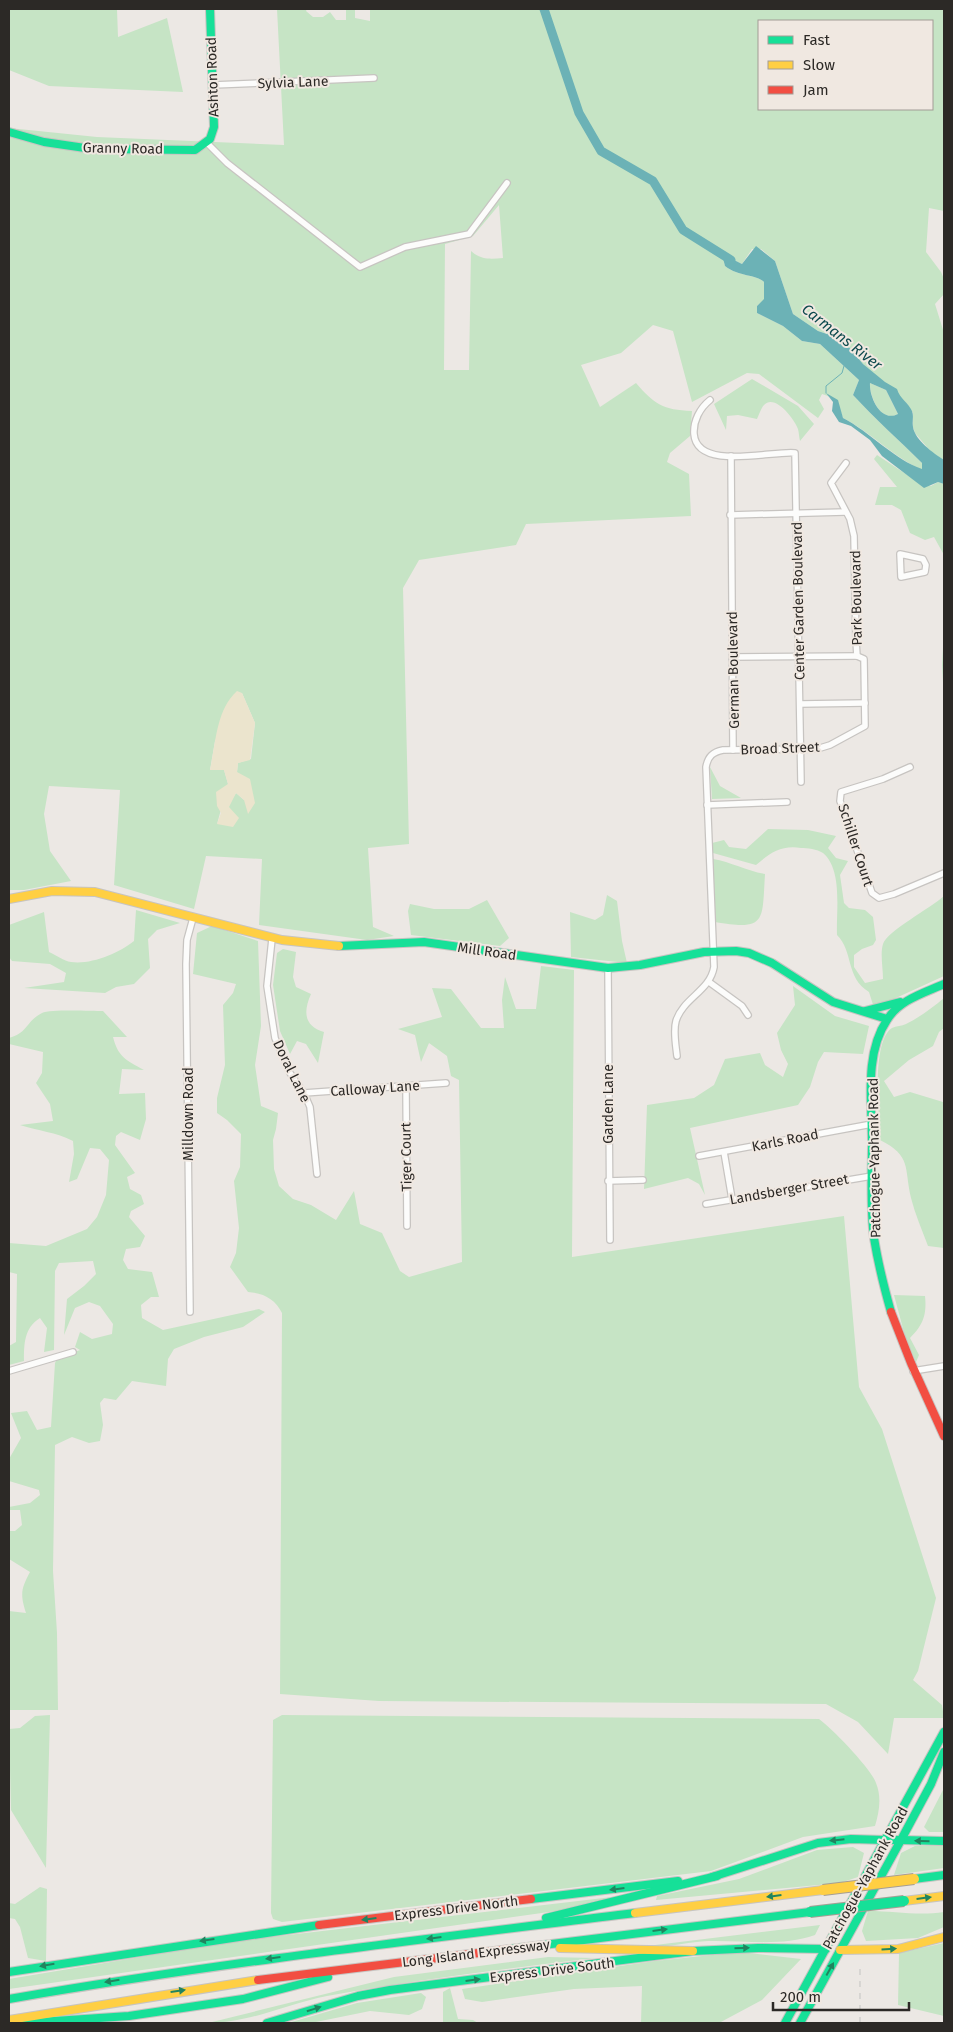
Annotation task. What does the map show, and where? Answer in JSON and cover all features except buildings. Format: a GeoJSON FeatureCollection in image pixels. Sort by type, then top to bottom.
{"type":"FeatureCollection","features":[{"type":"Feature","properties":{"kind":"main road","name":"Ashton Road"},"geometry":{"type":"LineString","coordinates":[[208,144],[213,134],[210,9]]}},
{"type":"Feature","properties":{"kind":"main road","name":"Granny Road"},"geometry":{"type":"LineString","coordinates":[[9,132],[44,142],[92,149],[195,150],[208,144]]}},
{"type":"Feature","properties":{"kind":"main road","name":"Mill Road"},"geometry":{"type":"LineString","coordinates":[[9,899],[52,891],[87,891],[117,897],[272,939],[349,947],[424,942],[608,968],[631,967],[714,951],[741,952],[769,961],[828,999],[858,1011],[887,1019]]}},
{"type":"Feature","properties":{"kind":"main road"},"geometry":{"type":"LineString","coordinates":[[887,1019],[896,1008],[907,1001],[944,984]]}},
{"type":"Feature","properties":{"kind":"main road"},"geometry":{"type":"LineString","coordinates":[[858,1011],[874,1010],[907,1001]]}},
{"type":"Feature","properties":{"kind":"main road","name":"Patchogue-Yaphank Road"},"geometry":{"type":"LineString","coordinates":[[887,1019],[880,1033],[873,1058],[873,1229],[881,1277],[891,1316],[913,1371],[944,1436]]}},
{"type":"Feature","properties":{"kind":"main road","name":"Patchogue-Yaphank Road"},"geometry":{"type":"LineString","coordinates":[[785,2023],[944,1732]]}},
{"type":"Feature","properties":{"kind":"main road","name":"Patchogue-Yaphank Road"},"geometry":{"type":"LineString","coordinates":[[800,2023],[931,1784],[944,1752]]}},
{"type":"Feature","properties":{"kind":"main road"},"geometry":{"type":"LineString","coordinates":[[931,1784],[944,1759]]}},
{"type":"Feature","properties":{"kind":"main road","name":"Express Drive North"},"geometry":{"type":"LineString","coordinates":[[9,1972],[269,1931],[717,1876],[818,1843],[851,1839],[944,1841]]}},
{"type":"Feature","properties":{"kind":"main road","name":"Long Island Expressway"},"geometry":{"type":"LineString","coordinates":[[9,1999],[207,1966],[944,1875]]}},
{"type":"Feature","properties":{"kind":"main road"},"geometry":{"type":"LineString","coordinates":[[482,1932],[578,1911],[717,1876]]}},
{"type":"Feature","properties":{"kind":"main road","name":"Long Island Expressway"},"geometry":{"type":"LineString","coordinates":[[9,2020],[190,1989],[944,1896]]}},
{"type":"Feature","properties":{"kind":"main road","name":"Express Drive South"},"geometry":{"type":"LineString","coordinates":[[267,2023],[358,1996],[390,1990],[693,1951],[790,1948],[890,1950],[915,1946],[944,1937]]}},
{"type":"Feature","properties":{"kind":"main road"},"geometry":{"type":"LineString","coordinates":[[508,1949],[587,1948],[648,1952],[693,1951]]}},
{"type":"Feature","properties":{"kind":"main road"},"geometry":{"type":"LineString","coordinates":[[790,1948],[813,1955],[815,1959],[813,1973]]}},
{"type":"Feature","properties":{"kind":"main road"},"geometry":{"type":"LineString","coordinates":[[25,2023],[76,2018],[118,2018],[233,2000],[321,1978],[402,1962]]}},
{"type":"Feature","properties":{"kind":"street","name":"Sylvia Lane"},"geometry":{"type":"LineString","coordinates":[[213,85],[374,78]]}},
{"type":"Feature","properties":{"kind":"street"},"geometry":{"type":"LineString","coordinates":[[208,144],[257,187],[360,267],[405,247],[469,234],[507,182]]}},
{"type":"Feature","properties":{"kind":"street"},"geometry":{"type":"LineString","coordinates":[[710,400],[696,418],[694,437],[710,454],[731,456]]}},
{"type":"Feature","properties":{"kind":"street","name":"Center Garden Boulevard"},"geometry":{"type":"LineString","coordinates":[[731,456],[795,453],[801,782]]}},
{"type":"Feature","properties":{"kind":"street","name":"German Boulevard"},"geometry":{"type":"LineString","coordinates":[[731,456],[733,750]]}},
{"type":"Feature","properties":{"kind":"street","name":"Park Boulevard"},"geometry":{"type":"LineString","coordinates":[[846,463],[831,483],[850,520],[854,542],[857,656],[864,659],[865,726],[853,733]]}},
{"type":"Feature","properties":{"kind":"street"},"geometry":{"type":"LineString","coordinates":[[730,515],[845,512]]}},
{"type":"Feature","properties":{"kind":"street"},"geometry":{"type":"LineString","coordinates":[[900,554],[923,559],[926,565],[925,572],[901,577],[900,554]]}},
{"type":"Feature","properties":{"kind":"street"},"geometry":{"type":"LineString","coordinates":[[732,657],[857,656]]}},
{"type":"Feature","properties":{"kind":"street"},"geometry":{"type":"LineString","coordinates":[[800,704],[865,703]]}},
{"type":"Feature","properties":{"kind":"street","name":"Broad Street"},"geometry":{"type":"LineString","coordinates":[[733,750],[800,749],[830,745],[853,733]]}},
{"type":"Feature","properties":{"kind":"street"},"geometry":{"type":"LineString","coordinates":[[677,1056],[675,1021],[683,1007],[709,982],[714,967],[706,767],[708,759],[716,752],[733,750]]}},
{"type":"Feature","properties":{"kind":"street","name":"Schiller Court"},"geometry":{"type":"LineString","coordinates":[[910,767],[883,779],[841,792],[840,802],[872,893],[879,898],[894,894],[944,873]]}},
{"type":"Feature","properties":{"kind":"street"},"geometry":{"type":"LineString","coordinates":[[707,805],[787,802]]}},
{"type":"Feature","properties":{"kind":"street","name":"Milldown Road"},"geometry":{"type":"LineString","coordinates":[[190,1312],[186,964],[187,940],[193,918]]}},
{"type":"Feature","properties":{"kind":"street","name":"Doral Lane"},"geometry":{"type":"LineString","coordinates":[[272,939],[267,986],[275,1038],[290,1073],[304,1093],[313,1124],[317,1174]]}},
{"type":"Feature","properties":{"kind":"street","name":"Garden Lane"},"geometry":{"type":"LineString","coordinates":[[608,968],[608,1181],[610,1240]]}},
{"type":"Feature","properties":{"kind":"street"},"geometry":{"type":"LineString","coordinates":[[709,982],[742,1006],[748,1015]]}},
{"type":"Feature","properties":{"kind":"street","name":"Calloway Lane"},"geometry":{"type":"LineString","coordinates":[[304,1093],[446,1083]]}},
{"type":"Feature","properties":{"kind":"street","name":"Tiger Court"},"geometry":{"type":"LineString","coordinates":[[406,1087],[408,1226]]}},
{"type":"Feature","properties":{"kind":"street","name":"Karls Road"},"geometry":{"type":"LineString","coordinates":[[698,1156],[872,1124]]}},
{"type":"Feature","properties":{"kind":"street"},"geometry":{"type":"LineString","coordinates":[[724,1152],[732,1199]]}},
{"type":"Feature","properties":{"kind":"street","name":"Landsberger Street"},"geometry":{"type":"LineString","coordinates":[[706,1204],[872,1176]]}},
{"type":"Feature","properties":{"kind":"street"},"geometry":{"type":"LineString","coordinates":[[608,1181],[643,1180]]}},
{"type":"Feature","properties":{"kind":"street"},"geometry":{"type":"LineString","coordinates":[[9,1371],[73,1352]]}},
{"type":"Feature","properties":{"kind":"street"},"geometry":{"type":"LineString","coordinates":[[913,1371],[944,1366]]}},
{"type":"Feature","properties":{"kind":"green space"},"geometry":{"type":"Polygon","coordinates":[[[9,9],[117,9],[118,37],[167,18],[183,92],[49,86],[9,70],[9,9]]]}},
{"type":"Feature","properties":{"kind":"green space"},"geometry":{"type":"Polygon","coordinates":[[[277,9],[307,9],[306,11],[313,17],[323,17],[330,12],[336,20],[346,20],[346,9],[355,9],[355,18],[370,21],[370,9],[944,9],[944,211],[929,208],[926,252],[944,279],[944,294],[935,304],[944,333],[944,460],[932,453],[915,433],[913,413],[907,404],[863,364],[842,339],[818,331],[793,314],[775,261],[761,249],[752,249],[742,264],[723,255],[725,266],[730,270],[761,279],[764,282],[764,300],[757,306],[757,313],[783,326],[802,341],[820,344],[859,380],[853,395],[922,463],[922,470],[911,465],[863,430],[843,418],[838,406],[830,397],[822,394],[819,400],[824,409],[818,418],[759,374],[747,373],[692,402],[673,331],[653,325],[621,353],[581,365],[600,407],[636,383],[654,401],[666,407],[692,411],[690,436],[670,453],[667,462],[689,474],[691,516],[526,524],[516,545],[419,560],[403,588],[409,844],[368,848],[373,927],[394,936],[367,940],[259,925],[262,859],[206,856],[194,909],[114,885],[120,790],[49,786],[44,814],[50,851],[71,881],[24,890],[9,890],[9,128],[97,137],[284,145],[277,9]],[[499,205],[473,236],[445,244],[444,370],[469,370],[471,251],[490,259],[503,258],[499,205]],[[242,693],[215,741],[210,770],[224,770],[228,784],[217,824],[236,793],[244,800],[237,772],[238,763],[251,759],[255,723],[242,693]]]}},
{"type":"Feature","properties":{"kind":"green space"},"geometry":{"type":"Polygon","coordinates":[[[752,379],[798,406],[814,424],[800,441],[798,429],[793,420],[784,409],[774,402],[768,402],[764,405],[757,419],[738,415],[727,416],[726,430],[714,404],[752,379]]]}},
{"type":"Feature","properties":{"kind":"green space"},"geometry":{"type":"Polygon","coordinates":[[[870,383],[886,390],[898,414],[892,416],[881,412],[874,401],[870,383]]]}},
{"type":"Feature","properties":{"kind":"green space"},"geometry":{"type":"Polygon","coordinates":[[[877,455],[918,482],[931,486],[938,482],[944,484],[944,555],[934,537],[925,540],[910,533],[901,510],[892,505],[875,505],[880,487],[897,487],[874,459],[877,455]]]}},
{"type":"Feature","properties":{"kind":"green space"},"geometry":{"type":"Polygon","coordinates":[[[944,631],[944,700],[942,665],[944,631]]]}},
{"type":"Feature","properties":{"kind":"green space"},"geometry":{"type":"Polygon","coordinates":[[[710,767],[720,786],[741,798],[712,799],[710,767]]]}},
{"type":"Feature","properties":{"kind":"green space"},"geometry":{"type":"Polygon","coordinates":[[[768,829],[808,830],[836,836],[828,848],[836,858],[848,861],[840,875],[844,903],[849,908],[865,910],[873,917],[876,940],[873,945],[862,949],[854,955],[854,967],[865,983],[883,979],[882,952],[886,939],[901,926],[944,896],[944,976],[874,1008],[869,992],[856,979],[846,949],[837,935],[836,880],[829,860],[823,853],[794,847],[782,849],[766,857],[756,865],[713,853],[712,843],[724,840],[729,847],[746,849],[768,829]]]}},
{"type":"Feature","properties":{"kind":"green space"},"geometry":{"type":"Polygon","coordinates":[[[713,859],[765,874],[762,912],[753,923],[744,925],[715,922],[713,859]]]}},
{"type":"Feature","properties":{"kind":"green space"},"geometry":{"type":"Polygon","coordinates":[[[607,895],[617,901],[627,963],[571,957],[570,912],[595,920],[603,915],[607,895]]]}},
{"type":"Feature","properties":{"kind":"green space"},"geometry":{"type":"Polygon","coordinates":[[[487,900],[509,938],[500,946],[411,935],[408,911],[410,904],[434,909],[469,909],[487,900]]]}},
{"type":"Feature","properties":{"kind":"green space"},"geometry":{"type":"Polygon","coordinates":[[[136,910],[180,923],[157,930],[148,939],[150,968],[134,984],[116,987],[105,993],[24,988],[64,982],[66,973],[50,964],[12,961],[9,957],[9,925],[44,912],[49,952],[68,961],[87,962],[113,954],[134,941],[136,910]]]}},
{"type":"Feature","properties":{"kind":"green space"},"geometry":{"type":"Polygon","coordinates":[[[212,926],[258,941],[261,1026],[255,1065],[261,1106],[278,1113],[273,1140],[274,1169],[279,1186],[293,1199],[311,1205],[336,1220],[354,1191],[360,1224],[382,1233],[400,1271],[409,1277],[462,1262],[459,1080],[451,1076],[447,1056],[429,1043],[421,1062],[415,1035],[398,1029],[442,1017],[432,988],[451,989],[481,1028],[504,1028],[502,1000],[505,977],[516,1009],[536,1009],[541,966],[574,970],[572,1257],[844,1216],[859,1387],[882,1429],[936,1598],[918,1671],[913,1680],[942,1705],[944,1718],[894,1718],[888,1754],[858,1722],[826,1704],[379,1701],[280,1694],[282,1313],[272,1300],[259,1294],[248,1292],[230,1267],[236,1253],[239,1228],[234,1181],[240,1167],[241,1134],[217,1113],[217,1098],[225,1065],[223,1005],[233,993],[236,984],[193,974],[197,933],[212,926]]]}},
{"type":"Feature","properties":{"kind":"green space"},"geometry":{"type":"Polygon","coordinates":[[[283,949],[296,952],[293,977],[296,987],[311,994],[306,1012],[307,1018],[312,1026],[324,1032],[318,1063],[306,1044],[297,1041],[290,1054],[280,1031],[273,985],[277,953],[283,949]]]}},
{"type":"Feature","properties":{"kind":"green space"},"geometry":{"type":"Polygon","coordinates":[[[793,986],[835,1016],[869,1026],[863,1054],[824,1052],[818,1062],[810,1087],[798,1105],[690,1128],[705,1195],[699,1184],[688,1178],[644,1189],[647,1105],[694,1098],[714,1085],[725,1059],[760,1053],[765,1065],[783,1077],[788,1064],[781,1050],[777,1033],[795,1005],[793,986]]]}},
{"type":"Feature","properties":{"kind":"green space"},"geometry":{"type":"Polygon","coordinates":[[[944,998],[944,1028],[939,1032],[933,1046],[909,1060],[884,1081],[894,1097],[910,1092],[943,1102],[944,1099],[944,1248],[928,1246],[913,1204],[907,1171],[902,1157],[880,1140],[878,1080],[881,1048],[885,1036],[892,1028],[911,1021],[944,998]]]}},
{"type":"Feature","properties":{"kind":"green space"},"geometry":{"type":"Polygon","coordinates":[[[103,1011],[127,1037],[113,1037],[120,1054],[144,1070],[122,1069],[119,1094],[145,1093],[146,1119],[140,1140],[121,1132],[116,1136],[115,1145],[135,1173],[127,1177],[130,1189],[141,1195],[144,1204],[131,1211],[129,1217],[145,1236],[140,1247],[126,1249],[123,1260],[128,1269],[152,1272],[159,1297],[151,1297],[141,1305],[142,1318],[163,1330],[259,1309],[265,1312],[243,1327],[204,1337],[174,1349],[168,1359],[166,1386],[132,1381],[116,1400],[104,1398],[100,1403],[103,1425],[100,1441],[89,1443],[72,1437],[55,1445],[53,1571],[57,1633],[58,1710],[9,1710],[9,1611],[26,1613],[22,1592],[30,1572],[9,1559],[9,1531],[15,1531],[22,1525],[20,1510],[9,1510],[9,1507],[30,1503],[40,1495],[39,1490],[9,1481],[9,1459],[21,1438],[11,1413],[27,1411],[37,1430],[51,1427],[55,1363],[57,1359],[80,1350],[75,1347],[80,1332],[92,1339],[112,1334],[113,1324],[100,1306],[89,1302],[75,1308],[64,1335],[67,1299],[96,1274],[93,1261],[59,1263],[55,1271],[54,1350],[44,1352],[47,1328],[40,1318],[31,1327],[26,1337],[24,1361],[9,1365],[9,1346],[16,1342],[17,1274],[9,1272],[9,1243],[46,1246],[87,1229],[97,1217],[106,1195],[109,1160],[100,1149],[90,1148],[77,1179],[69,1182],[74,1154],[73,1141],[20,1125],[53,1121],[50,1104],[36,1083],[42,1073],[43,1052],[9,1044],[9,1038],[24,1030],[42,1013],[103,1011]]]}},
{"type":"Feature","properties":{"kind":"green space"},"geometry":{"type":"Polygon","coordinates":[[[894,1295],[925,1296],[923,1319],[918,1329],[910,1338],[919,1355],[916,1362],[905,1336],[894,1295]]]}},
{"type":"Feature","properties":{"kind":"green space"},"geometry":{"type":"Polygon","coordinates":[[[50,1715],[46,1868],[11,1810],[9,1729],[20,1728],[35,1716],[50,1715]]]}},
{"type":"Feature","properties":{"kind":"green space"},"geometry":{"type":"Polygon","coordinates":[[[282,1715],[819,1719],[851,1750],[873,1777],[879,1794],[879,1810],[875,1826],[803,1837],[711,1871],[282,1922],[273,1919],[271,1913],[273,1720],[282,1715]]]}},
{"type":"Feature","properties":{"kind":"green space"},"geometry":{"type":"Polygon","coordinates":[[[944,1788],[944,1832],[929,1832],[924,1827],[944,1788]]]}},
{"type":"Feature","properties":{"kind":"green space"},"geometry":{"type":"Polygon","coordinates":[[[944,1845],[944,1868],[894,1875],[901,1853],[915,1846],[944,1845]]]}},
{"type":"Feature","properties":{"kind":"green space"},"geometry":{"type":"Polygon","coordinates":[[[853,1847],[864,1853],[858,1877],[840,1883],[656,1900],[657,1896],[739,1879],[817,1850],[853,1847]]]}},
{"type":"Feature","properties":{"kind":"green space"},"geometry":{"type":"Polygon","coordinates":[[[40,1887],[47,1889],[46,1961],[28,1958],[20,1927],[15,1919],[9,1918],[9,1903],[15,1904],[40,1887]]]}},
{"type":"Feature","properties":{"kind":"green space"},"geometry":{"type":"Polygon","coordinates":[[[612,1897],[556,1911],[9,1989],[9,1979],[236,1941],[612,1897]]]}},
{"type":"Feature","properties":{"kind":"green space"},"geometry":{"type":"Polygon","coordinates":[[[868,1911],[944,1912],[944,1927],[918,1938],[866,1941],[862,1931],[868,1911]]]}},
{"type":"Feature","properties":{"kind":"green space"},"geometry":{"type":"Polygon","coordinates":[[[820,1925],[815,1935],[789,1941],[708,1941],[647,1946],[820,1925]]]}},
{"type":"Feature","properties":{"kind":"green space"},"geometry":{"type":"Polygon","coordinates":[[[944,1943],[944,2016],[898,2005],[899,1953],[944,1943]]]}},
{"type":"Feature","properties":{"kind":"green space"},"geometry":{"type":"Polygon","coordinates":[[[740,1952],[801,1959],[762,2000],[719,2023],[641,2023],[642,1986],[574,1989],[482,2002],[465,1999],[462,1989],[655,1961],[740,1952]]]}},
{"type":"Feature","properties":{"kind":"green space"},"geometry":{"type":"Polygon","coordinates":[[[548,1957],[595,1958],[360,1990],[312,1999],[239,2020],[208,2023],[394,1977],[548,1957]]]}},
{"type":"Feature","properties":{"kind":"green space"},"geometry":{"type":"Polygon","coordinates":[[[450,1988],[458,2019],[473,2020],[478,2023],[443,2023],[443,1992],[450,1988]]]}},
{"type":"Feature","properties":{"kind":"green space"},"geometry":{"type":"Polygon","coordinates":[[[421,1993],[426,1997],[422,2009],[409,2015],[370,2011],[311,2023],[288,2023],[357,2003],[421,1993]]]}},
{"type":"Feature","properties":{"kind":"sand"},"geometry":{"type":"Polygon","coordinates":[[[237,691],[242,693],[255,723],[250,760],[238,763],[237,772],[250,779],[255,803],[248,814],[244,800],[236,793],[229,807],[239,818],[233,827],[217,824],[221,813],[217,806],[216,792],[228,784],[224,770],[210,770],[221,717],[230,699],[237,691]]]}},
{"type":"Feature","properties":{"kind":"water"},"geometry":{"type":"Polygon","coordinates":[[[756,246],[775,261],[793,314],[818,331],[842,339],[863,364],[897,389],[912,411],[913,427],[917,437],[944,460],[944,484],[938,482],[924,488],[882,456],[870,440],[851,426],[839,422],[832,411],[833,402],[826,393],[838,400],[843,418],[892,453],[922,469],[922,463],[853,395],[859,380],[820,344],[802,341],[783,326],[757,313],[757,306],[764,299],[764,282],[761,279],[730,270],[725,266],[722,254],[742,264],[756,246]],[[870,383],[874,401],[881,412],[892,416],[898,414],[886,390],[870,383]]]}},
{"type":"Feature","properties":{"kind":"waterway","name":"Carmans River"},"geometry":{"type":"LineString","coordinates":[[544,9],[579,113],[601,151],[653,181],[683,230],[731,260]]}},
{"type":"Feature","properties":{"kind":"waterway"},"geometry":{"type":"LineString","coordinates":[[826,393],[826,386],[842,373],[844,366]]}},
{"type":"Feature","properties":{"kind":"railway"},"geometry":{"type":"LineString","coordinates":[[860,1968],[860,2023]]}},
{"type":"Feature","properties":{"kind":"traffic: fast"},"geometry":{"type":"LineString","coordinates":[[9,132],[44,142],[92,149],[195,150],[210,139],[214,127],[210,9]]}},
{"type":"Feature","properties":{"kind":"traffic: fast"},"geometry":{"type":"LineString","coordinates":[[339,946],[424,942],[608,968],[640,965],[704,952],[736,951],[749,953],[772,963],[833,1002],[887,1019]]}},
{"type":"Feature","properties":{"kind":"traffic: fast"},"geometry":{"type":"LineString","coordinates":[[891,1312],[879,1266],[873,1226],[872,1063],[880,1033],[892,1013],[905,1002],[944,984]]}},
{"type":"Feature","properties":{"kind":"traffic: fast"},"geometry":{"type":"LineString","coordinates":[[865,1011],[900,1002]]}},
{"type":"Feature","properties":{"kind":"traffic: fast"},"geometry":{"type":"LineString","coordinates":[[712,1877],[818,1843],[851,1839],[885,1840],[944,1732]]}},
{"type":"Feature","properties":{"kind":"traffic: fast"},"geometry":{"type":"LineString","coordinates":[[901,1840],[931,1784],[944,1752]]}},
{"type":"Feature","properties":{"kind":"traffic: fast"},"geometry":{"type":"LineString","coordinates":[[785,2023],[885,1840],[901,1840],[800,2023]]}},
{"type":"Feature","properties":{"kind":"traffic: fast"},"geometry":{"type":"LineString","coordinates":[[901,1840],[944,1841]]}},
{"type":"Feature","properties":{"kind":"traffic: fast"},"geometry":{"type":"LineString","coordinates":[[914,1879],[944,1875]]}},
{"type":"Feature","properties":{"kind":"traffic: fast"},"geometry":{"type":"LineString","coordinates":[[546,1918],[717,1876]]}},
{"type":"Feature","properties":{"kind":"traffic: fast"},"geometry":{"type":"LineString","coordinates":[[531,1899],[678,1881]]}},
{"type":"Feature","properties":{"kind":"traffic: fast"},"geometry":{"type":"LineString","coordinates":[[810,1912],[904,1901]]}},
{"type":"Feature","properties":{"kind":"traffic: fast"},"geometry":{"type":"LineString","coordinates":[[511,1949],[810,1912]]}},
{"type":"Feature","properties":{"kind":"traffic: fast"},"geometry":{"type":"LineString","coordinates":[[9,1999],[243,1963],[635,1913]]}},
{"type":"Feature","properties":{"kind":"traffic: fast"},"geometry":{"type":"LineString","coordinates":[[9,1972],[319,1925]]}},
{"type":"Feature","properties":{"kind":"traffic: fast"},"geometry":{"type":"LineString","coordinates":[[267,2023],[358,1996],[390,1990],[693,1951],[758,1948],[826,1949]]}},
{"type":"Feature","properties":{"kind":"traffic: fast"},"geometry":{"type":"LineString","coordinates":[[25,2023],[129,2016],[243,1999],[328,1977]]}},
{"type":"Feature","properties":{"kind":"traffic: slow"},"geometry":{"type":"LineString","coordinates":[[9,899],[52,891],[95,892],[282,940],[339,946]]}},
{"type":"Feature","properties":{"kind":"traffic: slow"},"geometry":{"type":"LineString","coordinates":[[823,1890],[914,1879]]}},
{"type":"Feature","properties":{"kind":"traffic: slow"},"geometry":{"type":"LineString","coordinates":[[635,1913],[823,1890]]}},
{"type":"Feature","properties":{"kind":"traffic: slow"},"geometry":{"type":"LineString","coordinates":[[904,1901],[944,1896]]}},
{"type":"Feature","properties":{"kind":"traffic: slow"},"geometry":{"type":"LineString","coordinates":[[840,1950],[898,1949],[944,1937]]}},
{"type":"Feature","properties":{"kind":"traffic: slow"},"geometry":{"type":"LineString","coordinates":[[560,1948],[693,1951]]}},
{"type":"Feature","properties":{"kind":"traffic: slow"},"geometry":{"type":"LineString","coordinates":[[9,2020],[258,1980]]}},
{"type":"Feature","properties":{"kind":"traffic: jam"},"geometry":{"type":"LineString","coordinates":[[891,1312],[911,1363],[944,1436]]}},
{"type":"Feature","properties":{"kind":"traffic: jam"},"geometry":{"type":"LineString","coordinates":[[319,1925],[531,1899]]}},
{"type":"Feature","properties":{"kind":"traffic: jam"},"geometry":{"type":"LineString","coordinates":[[258,1980],[511,1949]]}}]}
